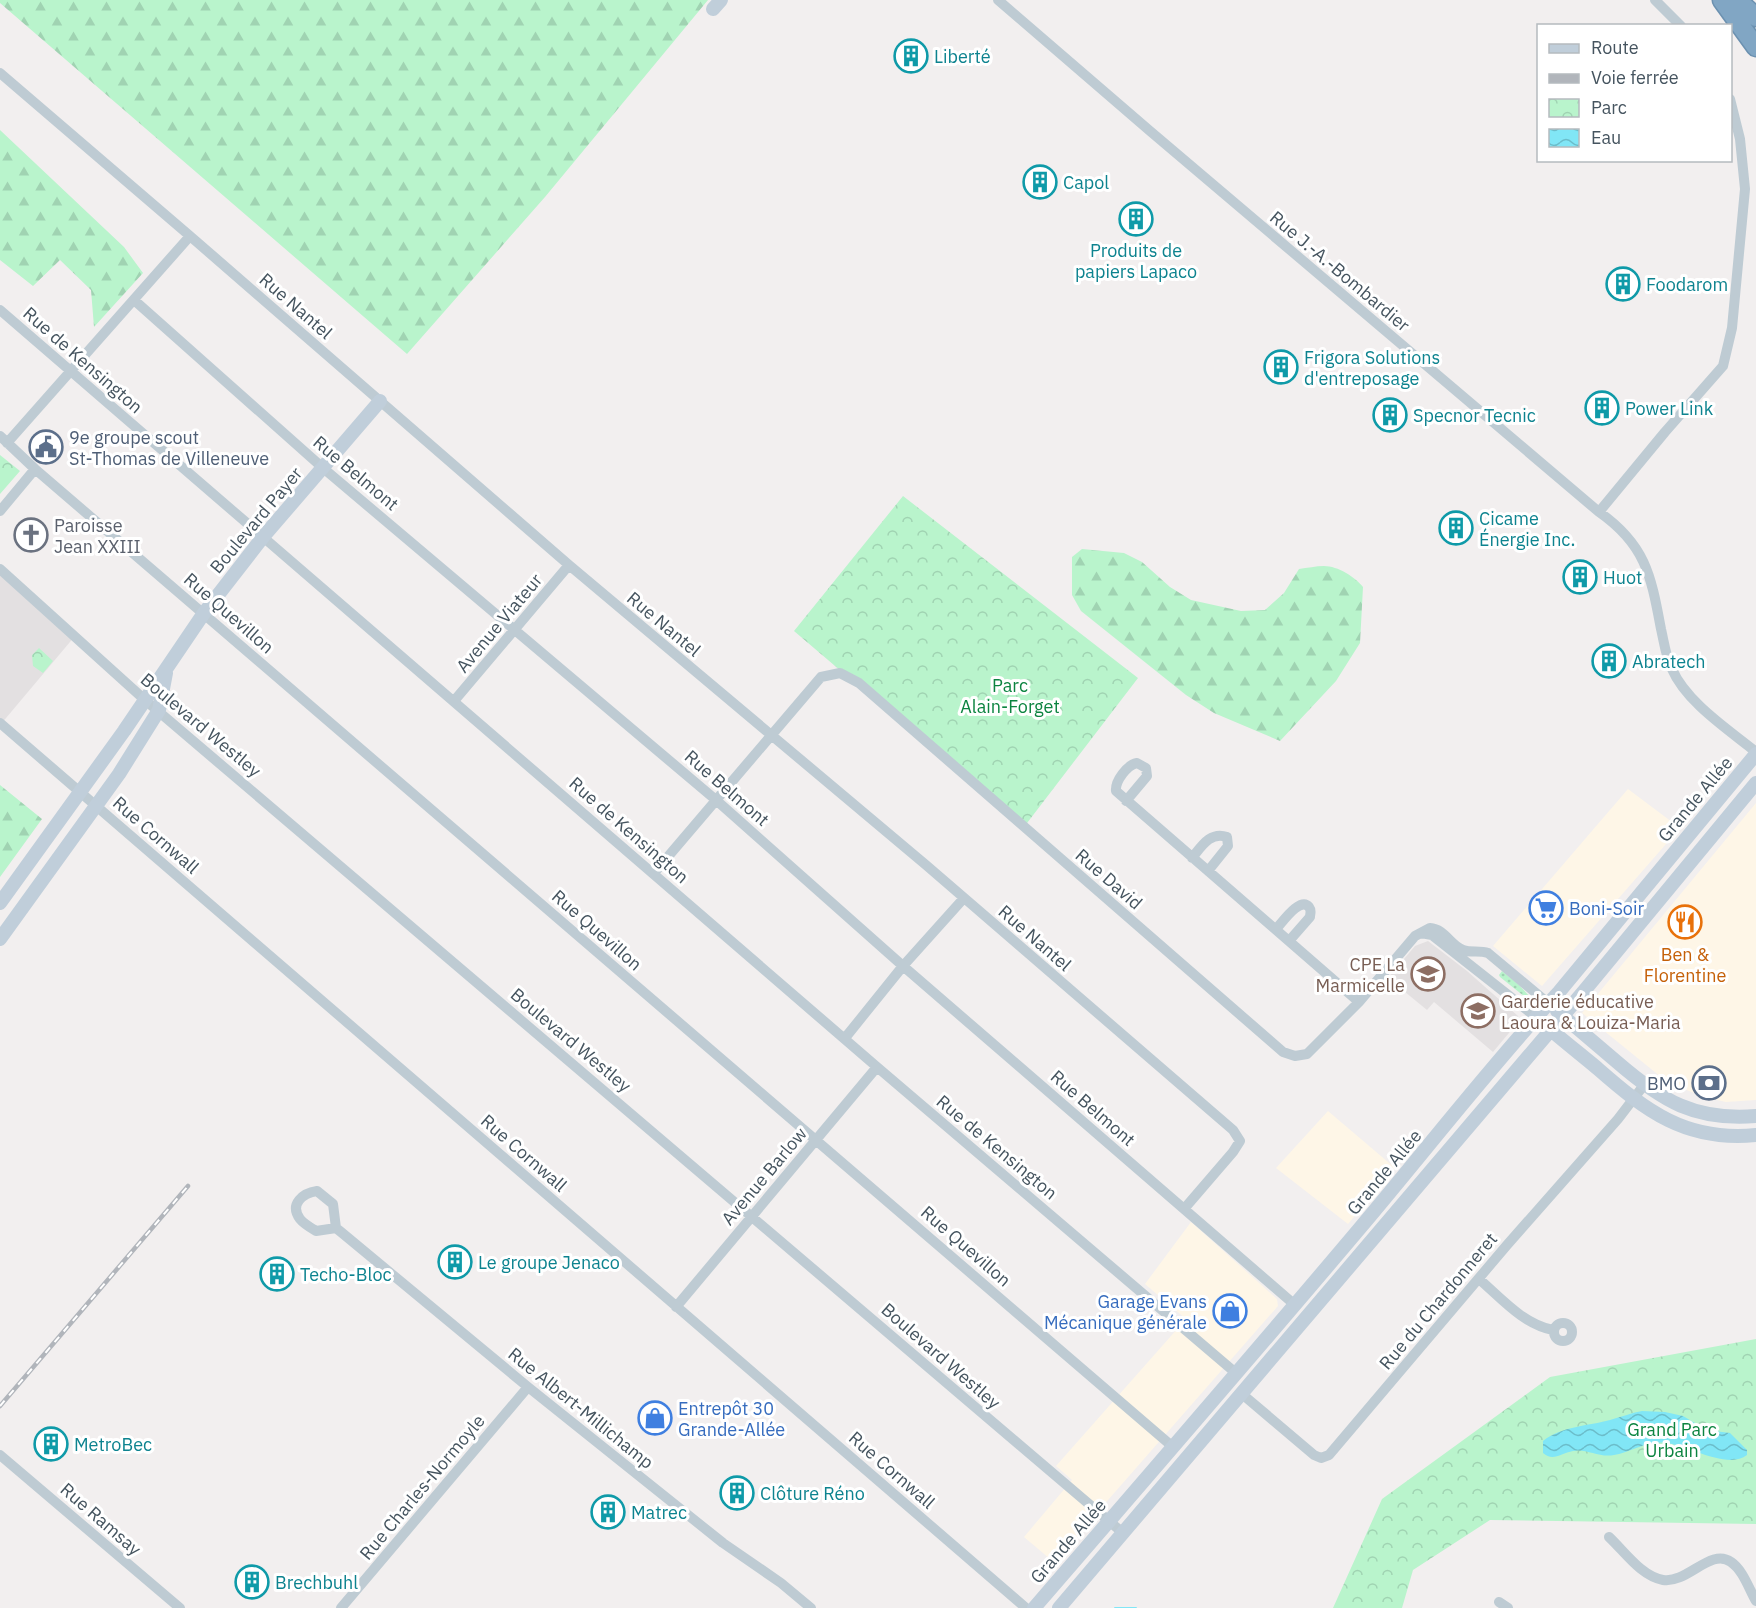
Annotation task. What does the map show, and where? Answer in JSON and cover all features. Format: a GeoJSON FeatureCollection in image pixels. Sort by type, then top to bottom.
{"type":"FeatureCollection","features":[{"type":"Feature","properties":{"kind":"highway"},"geometry":{"type":"LineString","coordinates":[[1722,0],[1756,47]]}},
{"type":"Feature","properties":{"kind":"highway"},"geometry":{"type":"LineString","coordinates":[[1737,0],[1756,17]]}},
{"type":"Feature","properties":{"kind":"main road","name":"Boulevard Payer"},"geometry":{"type":"LineString","coordinates":[[0,903],[81,792],[204,613],[263,537],[380,401]]}},
{"type":"Feature","properties":{"kind":"main road","name":"Boulevard Payer"},"geometry":{"type":"LineString","coordinates":[[0,939],[119,774],[159,710],[168,668]]}},
{"type":"Feature","properties":{"kind":"main road","name":"Grande Allée"},"geometry":{"type":"LineString","coordinates":[[1034,1608],[1237,1374],[1756,753]]}},
{"type":"Feature","properties":{"kind":"main road","name":"Grande Allée"},"geometry":{"type":"LineString","coordinates":[[1059,1608],[1563,1016],[1756,783]]}},
{"type":"Feature","properties":{"kind":"main road"},"geometry":{"type":"LineString","coordinates":[[1548,1003],[1644,1085],[1675,1104],[1699,1112],[1730,1117],[1756,1116]]}},
{"type":"Feature","properties":{"kind":"main road"},"geometry":{"type":"LineString","coordinates":[[1536,1017],[1633,1100],[1663,1118],[1693,1130],[1717,1134],[1756,1135]]}},
{"type":"Feature","properties":{"kind":"street","name":"Rue J.-A.-Bombardier"},"geometry":{"type":"LineString","coordinates":[[998,0],[1599,512],[1616,524],[1635,547],[1647,567],[1672,669],[1681,684],[1691,697],[1756,753]]}},
{"type":"Feature","properties":{"kind":"street"},"geometry":{"type":"LineString","coordinates":[[1655,0],[1680,24]]}},
{"type":"Feature","properties":{"kind":"street","name":"Rue Nantel"},"geometry":{"type":"LineString","coordinates":[[0,73],[569,566],[964,898],[1233,1130],[1240,1141],[1184,1209]]}},
{"type":"Feature","properties":{"kind":"street"},"geometry":{"type":"LineString","coordinates":[[1599,512],[1723,366],[1732,328],[1745,189],[1740,139],[1732,103]]}},
{"type":"Feature","properties":{"kind":"street"},"geometry":{"type":"LineString","coordinates":[[4,439],[70,372],[190,236]]}},
{"type":"Feature","properties":{"kind":"street","name":"Rue Belmont"},"geometry":{"type":"LineString","coordinates":[[134,300],[323,468],[716,800],[903,966],[1295,1305]]}},
{"type":"Feature","properties":{"kind":"street","name":"Rue de Kensington"},"geometry":{"type":"LineString","coordinates":[[0,310],[1237,1374]]}},
{"type":"Feature","properties":{"kind":"street","name":"Rue Quevillon"},"geometry":{"type":"LineString","coordinates":[[4,439],[35,469],[1173,1447]]}},
{"type":"Feature","properties":{"kind":"street"},"geometry":{"type":"LineString","coordinates":[[0,511],[35,469]]}},
{"type":"Feature","properties":{"kind":"street","name":"Avenue Viateur"},"geometry":{"type":"LineString","coordinates":[[454,701],[569,566]]}},
{"type":"Feature","properties":{"kind":"street","name":"Boulevard Westley"},"geometry":{"type":"LineString","coordinates":[[0,569],[145,700],[1123,1533]]}},
{"type":"Feature","properties":{"kind":"street","name":"Rue David"},"geometry":{"type":"LineString","coordinates":[[654,873],[821,677],[840,673],[859,683],[1283,1052],[1295,1056],[1307,1054],[1359,1002],[1420,933]]}},
{"type":"Feature","properties":{"kind":"street","name":"Rue Cornwall"},"geometry":{"type":"LineString","coordinates":[[0,723],[1026,1608]]}},
{"type":"Feature","properties":{"kind":"street"},"geometry":{"type":"LineString","coordinates":[[1126,801],[1359,1002]]}},
{"type":"Feature","properties":{"kind":"street"},"geometry":{"type":"LineString","coordinates":[[1191,858],[1209,838],[1216,835],[1227,837],[1228,846],[1208,871]]}},
{"type":"Feature","properties":{"kind":"street"},"geometry":{"type":"LineString","coordinates":[[845,1038],[903,966],[964,898]]}},
{"type":"Feature","properties":{"kind":"street"},"geometry":{"type":"LineString","coordinates":[[1276,929],[1298,905],[1308,906],[1311,912],[1310,917],[1289,940]]}},
{"type":"Feature","properties":{"kind":"street"},"geometry":{"type":"LineString","coordinates":[[1420,933],[1435,928],[1463,950],[1488,953],[1548,1003]]}},
{"type":"Feature","properties":{"kind":"street"},"geometry":{"type":"LineString","coordinates":[[1420,933],[1428,933],[1434,937],[1536,1017]]}},
{"type":"Feature","properties":{"kind":"street","name":"Avenue Barlow"},"geometry":{"type":"LineString","coordinates":[[676,1307],[877,1066]]}},
{"type":"Feature","properties":{"kind":"street","name":"Rue du Chardonneret"},"geometry":{"type":"LineString","coordinates":[[1242,1394],[1314,1455],[1326,1457],[1644,1085]]}},
{"type":"Feature","properties":{"kind":"street","name":"Rue Albert-Millichamp"},"geometry":{"type":"LineString","coordinates":[[336,1228],[528,1387],[736,1554],[781,1583],[811,1608]]}},
{"type":"Feature","properties":{"kind":"street"},"geometry":{"type":"LineString","coordinates":[[1479,1279],[1527,1320],[1540,1327],[1553,1330]]}},
{"type":"Feature","properties":{"kind":"street","name":"Rue Charles-Normoyle"},"geometry":{"type":"LineString","coordinates":[[341,1608],[528,1387]]}},
{"type":"Feature","properties":{"kind":"street","name":"Rue Ramsay"},"geometry":{"type":"LineString","coordinates":[[0,1455],[180,1608]]}},
{"type":"Feature","properties":{"kind":"street"},"geometry":{"type":"LineString","coordinates":[[1609,1537],[1645,1572],[1665,1580],[1680,1578],[1712,1560],[1722,1558],[1731,1562],[1739,1570],[1756,1601]]}},
{"type":"Feature","properties":{"kind":"shaded area"},"geometry":{"type":"Polygon","coordinates":[[[0,569],[75,636],[1,724],[0,723],[0,569]]]}},
{"type":"Feature","properties":{"kind":"shaded area"},"geometry":{"type":"Polygon","coordinates":[[[1628,789],[1680,828],[1542,986],[1493,946],[1628,789]]]}},
{"type":"Feature","properties":{"kind":"shaded area"},"geometry":{"type":"Polygon","coordinates":[[[1756,803],[1756,1100],[1726,1102],[1704,1097],[1661,1077],[1582,1013],[1756,803]]]}},
{"type":"Feature","properties":{"kind":"shaded area"},"geometry":{"type":"Polygon","coordinates":[[[1428,941],[1467,971],[1518,1016],[1519,1021],[1493,1052],[1434,1002],[1427,1010],[1388,978],[1415,946],[1428,941]]]}},
{"type":"Feature","properties":{"kind":"shaded area"},"geometry":{"type":"Polygon","coordinates":[[[1328,1111],[1395,1168],[1348,1224],[1276,1168],[1328,1111]]]}},
{"type":"Feature","properties":{"kind":"shaded area"},"geometry":{"type":"Polygon","coordinates":[[[1191,1222],[1277,1299],[1278,1306],[1087,1524],[1056,1564],[1024,1537],[1072,1480],[1056,1466],[1186,1319],[1145,1284],[1191,1222]]]}},
{"type":"Feature","properties":{"kind":"green space"},"geometry":{"type":"Polygon","coordinates":[[[0,0],[708,0],[545,197],[407,354],[0,3],[0,0]]]}},
{"type":"Feature","properties":{"kind":"green space"},"geometry":{"type":"Polygon","coordinates":[[[0,130],[124,247],[143,273],[94,327],[91,290],[60,260],[33,286],[0,260],[0,130]]]}},
{"type":"Feature","properties":{"kind":"green space"},"geometry":{"type":"Polygon","coordinates":[[[0,455],[20,471],[0,494],[0,455]]]}},
{"type":"Feature","properties":{"kind":"green space","name":"Parc Alain-Forget"},"geometry":{"type":"Polygon","coordinates":[[[903,496],[1138,678],[1024,827],[794,631],[903,496]]]}},
{"type":"Feature","properties":{"kind":"green space"},"geometry":{"type":"Polygon","coordinates":[[[1082,549],[1124,553],[1142,562],[1170,587],[1191,600],[1241,611],[1265,610],[1284,593],[1299,569],[1321,566],[1335,568],[1351,576],[1363,587],[1360,643],[1336,681],[1280,741],[1214,713],[1186,695],[1081,611],[1072,595],[1072,557],[1082,549]]]}},
{"type":"Feature","properties":{"kind":"green space"},"geometry":{"type":"Polygon","coordinates":[[[39,648],[53,661],[43,673],[33,666],[32,655],[39,648]]]}},
{"type":"Feature","properties":{"kind":"green space"},"geometry":{"type":"Polygon","coordinates":[[[0,785],[42,819],[0,877],[0,785]]]}},
{"type":"Feature","properties":{"kind":"green space"},"geometry":{"type":"Polygon","coordinates":[[[1502,971],[1532,999],[1530,1001],[1500,977],[1502,971]]]}},
{"type":"Feature","properties":{"kind":"green space","name":"Grand Parc Urbain"},"geometry":{"type":"Polygon","coordinates":[[[1756,1339],[1756,1524],[1490,1520],[1413,1570],[1402,1608],[1333,1608],[1382,1499],[1550,1377],[1756,1339]]]}},
{"type":"Feature","properties":{"kind":"water"},"geometry":{"type":"Polygon","coordinates":[[[1642,1411],[1683,1416],[1707,1430],[1730,1433],[1747,1450],[1747,1455],[1739,1459],[1719,1459],[1676,1445],[1662,1443],[1649,1444],[1608,1456],[1578,1450],[1554,1457],[1543,1453],[1543,1441],[1558,1432],[1642,1411]]]}},
{"type":"Feature","properties":{"kind":"waterway"},"geometry":{"type":"LineString","coordinates":[[1115,1608],[1136,1608]]}},
{"type":"Feature","properties":{"kind":"railway"},"geometry":{"type":"LineString","coordinates":[[0,1406],[188,1186]]}},
{"type":"Feature","properties":{"kind":"place","name":"Liberté"},"geometry":{"type":"Point","coordinates":[911,56]}},
{"type":"Feature","properties":{"kind":"place","name":"Capol"},"geometry":{"type":"Point","coordinates":[1040,182]}},
{"type":"Feature","properties":{"kind":"place","name":"Produits de papiers Lapaco"},"geometry":{"type":"Point","coordinates":[1136,219]}},
{"type":"Feature","properties":{"kind":"place","name":"Foodarom"},"geometry":{"type":"Point","coordinates":[1623,284]}},
{"type":"Feature","properties":{"kind":"place","name":"Frigora Solutions d'entreposage"},"geometry":{"type":"Point","coordinates":[1281,367]}},
{"type":"Feature","properties":{"kind":"place","name":"Power Link"},"geometry":{"type":"Point","coordinates":[1602,408]}},
{"type":"Feature","properties":{"kind":"place","name":"Specnor Tecnic"},"geometry":{"type":"Point","coordinates":[1390,415]}},
{"type":"Feature","properties":{"kind":"place","name":"9e groupe scout St-Thomas de Villeneuve"},"geometry":{"type":"Point","coordinates":[46,447]}},
{"type":"Feature","properties":{"kind":"place","name":"Cicame Énergie Inc."},"geometry":{"type":"Point","coordinates":[1456,528]}},
{"type":"Feature","properties":{"kind":"place","name":"Paroisse Jean XXIII"},"geometry":{"type":"Point","coordinates":[31,535]}},
{"type":"Feature","properties":{"kind":"place","name":"Huot"},"geometry":{"type":"Point","coordinates":[1580,577]}},
{"type":"Feature","properties":{"kind":"place","name":"Abratech"},"geometry":{"type":"Point","coordinates":[1609,661]}},
{"type":"Feature","properties":{"kind":"place","name":"Boni-Soir"},"geometry":{"type":"Point","coordinates":[1546,908]}},
{"type":"Feature","properties":{"kind":"place","name":"Ben & Florentine"},"geometry":{"type":"Point","coordinates":[1685,922]}},
{"type":"Feature","properties":{"kind":"place","name":"CPE La Marmicelle"},"geometry":{"type":"Point","coordinates":[1428,974]}},
{"type":"Feature","properties":{"kind":"place","name":"Garderie éducative Laoura & Louiza-Maria"},"geometry":{"type":"Point","coordinates":[1478,1011]}},
{"type":"Feature","properties":{"kind":"place","name":"BMO"},"geometry":{"type":"Point","coordinates":[1709,1083]}},
{"type":"Feature","properties":{"kind":"place","name":"Le groupe Jenaco"},"geometry":{"type":"Point","coordinates":[455,1262]}},
{"type":"Feature","properties":{"kind":"place","name":"Techo-Bloc"},"geometry":{"type":"Point","coordinates":[277,1274]}},
{"type":"Feature","properties":{"kind":"place","name":"Garage Evans Mécanique générale"},"geometry":{"type":"Point","coordinates":[1230,1311]}},
{"type":"Feature","properties":{"kind":"place","name":"Entrepôt 30 Grande-Allée"},"geometry":{"type":"Point","coordinates":[655,1418]}},
{"type":"Feature","properties":{"kind":"place","name":"MetroBec"},"geometry":{"type":"Point","coordinates":[51,1444]}},
{"type":"Feature","properties":{"kind":"place","name":"Clôture Réno"},"geometry":{"type":"Point","coordinates":[737,1493]}},
{"type":"Feature","properties":{"kind":"place","name":"Matrec"},"geometry":{"type":"Point","coordinates":[608,1512]}},
{"type":"Feature","properties":{"kind":"place","name":"Brechbuhl"},"geometry":{"type":"Point","coordinates":[252,1582]}}]}
